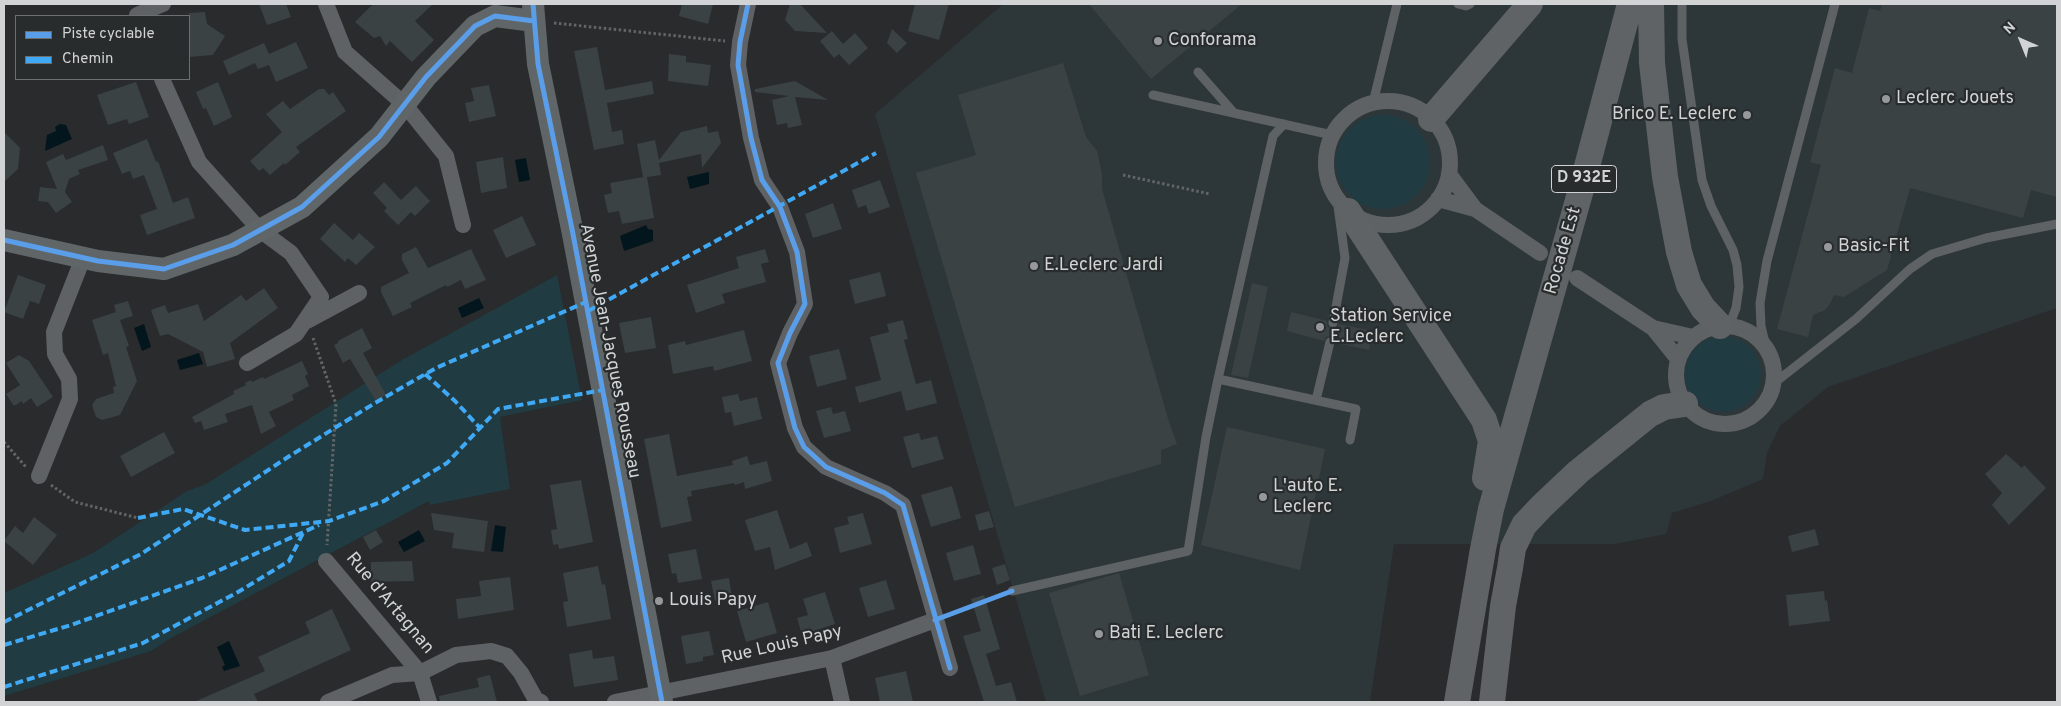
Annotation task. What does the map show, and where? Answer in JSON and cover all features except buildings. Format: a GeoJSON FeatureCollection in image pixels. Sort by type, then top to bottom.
{"type":"FeatureCollection","features":[{"type":"Feature","properties":{"kind":"main road"},"geometry":{"type":"LineString","coordinates":[[1431,119],[1530,4]]}},
{"type":"Feature","properties":{"kind":"main road","name":"Rocade Est"},"geometry":{"type":"LineString","coordinates":[[1458,702],[1481,558],[1491,509],[1580,193],[1630,4]]}},
{"type":"Feature","properties":{"kind":"main road"},"geometry":{"type":"LineString","coordinates":[[1651,4],[1652,63],[1665,177],[1679,252],[1689,285],[1703,308],[1725,326]]}},
{"type":"Feature","properties":{"kind":"main road"},"geometry":{"type":"LineString","coordinates":[[1342,205],[1475,404],[1484,420],[1491,441],[1490,456],[1463,592],[1453,667],[1452,702]]}},
{"type":"Feature","properties":{"kind":"main road","name":"Rocade Est"},"geometry":{"type":"LineString","coordinates":[[1484,702],[1496,598],[1534,354]]}},
{"type":"Feature","properties":{"kind":"main road"},"geometry":{"type":"LineString","coordinates":[[1492,702],[1503,606],[1514,548],[1524,525],[1578,472],[1650,414],[1664,407],[1685,404]]}},
{"type":"Feature","properties":{"kind":"street"},"geometry":{"type":"LineString","coordinates":[[135,12],[163,4]]}},
{"type":"Feature","properties":{"kind":"street"},"geometry":{"type":"LineString","coordinates":[[326,4],[345,52],[405,104],[446,156],[463,224]]}},
{"type":"Feature","properties":{"kind":"street"},"geometry":{"type":"LineString","coordinates":[[748,4],[740,42],[738,65],[751,138],[762,180],[780,207],[797,252],[805,304],[790,333],[778,363],[795,428],[804,447],[826,467],[885,493],[903,505],[950,668]]}},
{"type":"Feature","properties":{"kind":"street"},"geometry":{"type":"LineString","coordinates":[[4,240],[98,261],[164,269],[233,245],[302,206],[379,137],[426,77],[475,26],[495,16],[534,12]]}},
{"type":"Feature","properties":{"kind":"street","name":"Avenue Jean-Jacques Rousseau"},"geometry":{"type":"LineString","coordinates":[[534,12],[538,64],[572,229],[661,698]]}},
{"type":"Feature","properties":{"kind":"street"},"geometry":{"type":"LineString","coordinates":[[162,80],[198,162],[260,230],[292,254],[321,297],[296,334],[247,363]]}},
{"type":"Feature","properties":{"kind":"street"},"geometry":{"type":"LineString","coordinates":[[1394,101],[1414,107],[1431,119],[1441,130],[1447,144],[1450,159],[1449,174],[1445,187],[1438,199],[1427,211],[1412,220],[1396,224],[1379,225],[1363,220],[1342,205],[1329,184],[1326,168],[1327,151],[1332,135],[1349,115],[1373,103],[1394,101]]}},
{"type":"Feature","properties":{"kind":"street"},"geometry":{"type":"LineString","coordinates":[[1449,174],[1475,210]]}},
{"type":"Feature","properties":{"kind":"street"},"geometry":{"type":"LineString","coordinates":[[1438,199],[1475,210],[1540,253]]}},
{"type":"Feature","properties":{"kind":"street"},"geometry":{"type":"LineString","coordinates":[[39,476],[70,399],[69,379],[56,354],[54,332],[83,258]]}},
{"type":"Feature","properties":{"kind":"street"},"geometry":{"type":"LineString","coordinates":[[1577,278],[1654,328],[1678,359]]}},
{"type":"Feature","properties":{"kind":"street"},"geometry":{"type":"LineString","coordinates":[[307,320],[360,293]]}},
{"type":"Feature","properties":{"kind":"street"},"geometry":{"type":"LineString","coordinates":[[1725,326],[1744,329],[1756,336],[1766,347],[1772,358],[1774,384],[1763,407],[1742,421],[1730,424],[1717,424],[1705,420],[1685,404],[1676,382],[1678,359],[1693,337],[1710,328],[1725,326]]}},
{"type":"Feature","properties":{"kind":"street"},"geometry":{"type":"LineString","coordinates":[[1654,328],[1693,337]]}},
{"type":"Feature","properties":{"kind":"street","name":"Rue d'Artagnan"},"geometry":{"type":"LineString","coordinates":[[326,561],[420,673],[424,679],[429,702]]}},
{"type":"Feature","properties":{"kind":"street","name":"Rue Louis Papy"},"geometry":{"type":"LineString","coordinates":[[615,702],[661,698],[832,658],[935,620]]}},
{"type":"Feature","properties":{"kind":"street"},"geometry":{"type":"LineString","coordinates":[[328,702],[392,674],[420,673],[456,655],[491,651],[508,656],[536,700],[541,702]]}},
{"type":"Feature","properties":{"kind":"street"},"geometry":{"type":"LineString","coordinates":[[832,658],[842,702]]}},
{"type":"Feature","properties":{"kind":"lane"},"geometry":{"type":"LineString","coordinates":[[1373,103],[1396,4]]}},
{"type":"Feature","properties":{"kind":"lane"},"geometry":{"type":"LineString","coordinates":[[1458,4],[1466,6],[1470,4]]}},
{"type":"Feature","properties":{"kind":"lane"},"geometry":{"type":"LineString","coordinates":[[1682,4],[1682,39],[1702,180],[1711,206],[1733,250],[1737,265],[1739,287],[1736,308],[1725,326]]}},
{"type":"Feature","properties":{"kind":"lane"},"geometry":{"type":"LineString","coordinates":[[1766,347],[1761,326],[1760,302],[1767,261],[1835,4]]}},
{"type":"Feature","properties":{"kind":"lane"},"geometry":{"type":"LineString","coordinates":[[1198,72],[1235,113]]}},
{"type":"Feature","properties":{"kind":"lane"},"geometry":{"type":"LineString","coordinates":[[1153,95],[1332,135]]}},
{"type":"Feature","properties":{"kind":"lane"},"geometry":{"type":"LineString","coordinates":[[1012,591],[1188,551],[1206,437],[1218,379],[1273,136],[1284,124]]}},
{"type":"Feature","properties":{"kind":"lane"},"geometry":{"type":"LineString","coordinates":[[1333,322],[1345,258],[1342,205]]}},
{"type":"Feature","properties":{"kind":"lane"},"geometry":{"type":"LineString","coordinates":[[1774,384],[1856,319],[1910,269],[1932,254],[1986,238],[2057,224]]}},
{"type":"Feature","properties":{"kind":"lane"},"geometry":{"type":"LineString","coordinates":[[1316,400],[1330,342]]}},
{"type":"Feature","properties":{"kind":"lane"},"geometry":{"type":"LineString","coordinates":[[1218,379],[1356,409],[1350,440]]}},
{"type":"Feature","properties":{"kind":"path"},"geometry":{"type":"LineString","coordinates":[[534,12],[740,42]]}},
{"type":"Feature","properties":{"kind":"path"},"geometry":{"type":"LineString","coordinates":[[1123,175],[1210,194]]}},
{"type":"Feature","properties":{"kind":"path"},"geometry":{"type":"LineString","coordinates":[[307,320],[336,404],[326,561]]}},
{"type":"Feature","properties":{"kind":"path"},"geometry":{"type":"LineString","coordinates":[[4,442],[26,467],[74,502],[138,518]]}},
{"type":"Feature","properties":{"kind":"shaded area"},"geometry":{"type":"Polygon","coordinates":[[[1003,4],[2057,4],[2057,308],[1828,387],[1780,426],[1767,453],[1763,479],[1711,501],[1672,513],[1666,534],[1615,544],[1394,544],[1370,702],[1046,702],[875,114],[1003,4]]]}},
{"type":"Feature","properties":{"kind":"shaded area"},"geometry":{"type":"Polygon","coordinates":[[[1383,115],[1401,118],[1416,129],[1427,144],[1430,162],[1427,180],[1416,195],[1401,206],[1383,209],[1365,206],[1350,195],[1339,180],[1336,162],[1339,144],[1350,129],[1365,118],[1383,115]]]}},
{"type":"Feature","properties":{"kind":"shaded area"},"geometry":{"type":"Polygon","coordinates":[[[60,124],[66,125],[72,139],[45,151],[47,135],[56,131],[55,127],[60,124]]]}},
{"type":"Feature","properties":{"kind":"shaded area"},"geometry":{"type":"Polygon","coordinates":[[[526,158],[530,180],[519,182],[515,160],[526,158]]]}},
{"type":"Feature","properties":{"kind":"shaded area"},"geometry":{"type":"Polygon","coordinates":[[[709,172],[709,184],[690,189],[687,177],[709,172]]]}},
{"type":"Feature","properties":{"kind":"shaded area"},"geometry":{"type":"Polygon","coordinates":[[[646,225],[648,229],[653,230],[653,241],[624,251],[620,236],[646,225]]]}},
{"type":"Feature","properties":{"kind":"shaded area"},"geometry":{"type":"Polygon","coordinates":[[[557,275],[582,400],[500,417],[510,489],[430,505],[429,501],[171,638],[151,651],[4,696],[4,593],[93,553],[187,491],[206,484],[402,360],[557,275]]]}},
{"type":"Feature","properties":{"kind":"shaded area"},"geometry":{"type":"Polygon","coordinates":[[[479,298],[484,308],[462,318],[458,308],[479,298]]]}},
{"type":"Feature","properties":{"kind":"shaded area"},"geometry":{"type":"Polygon","coordinates":[[[144,324],[151,347],[142,351],[134,328],[144,324]]]}},
{"type":"Feature","properties":{"kind":"shaded area"},"geometry":{"type":"Polygon","coordinates":[[[1723,336],[1737,339],[1750,347],[1758,360],[1761,374],[1758,388],[1750,401],[1737,409],[1723,412],[1709,409],[1696,401],[1688,388],[1685,374],[1688,360],[1696,347],[1709,339],[1723,336]]]}},
{"type":"Feature","properties":{"kind":"shaded area"},"geometry":{"type":"Polygon","coordinates":[[[199,353],[203,364],[180,370],[177,360],[199,353]]]}},
{"type":"Feature","properties":{"kind":"shaded area"},"geometry":{"type":"Polygon","coordinates":[[[495,525],[506,527],[503,552],[491,551],[495,525]]]}},
{"type":"Feature","properties":{"kind":"shaded area"},"geometry":{"type":"Polygon","coordinates":[[[419,530],[425,541],[404,552],[398,542],[419,530]]]}},
{"type":"Feature","properties":{"kind":"shaded area"},"geometry":{"type":"Polygon","coordinates":[[[229,641],[240,666],[224,671],[222,667],[225,665],[217,647],[229,641]]]}},
{"type":"Feature","properties":{"kind":"marked path"},"geometry":{"type":"LineString","coordinates":[[588,311],[876,153]]}},
{"type":"Feature","properties":{"kind":"marked path"},"geometry":{"type":"LineString","coordinates":[[4,622],[141,554],[288,457],[436,368],[586,302]]}},
{"type":"Feature","properties":{"kind":"marked path"},"geometry":{"type":"LineString","coordinates":[[425,374],[455,401],[480,428]]}},
{"type":"Feature","properties":{"kind":"marked path"},"geometry":{"type":"LineString","coordinates":[[138,518],[183,509],[245,530],[329,521],[384,501],[447,463],[498,409],[603,390]]}},
{"type":"Feature","properties":{"kind":"marked path"},"geometry":{"type":"LineString","coordinates":[[4,645],[71,625],[202,578],[319,525]]}},
{"type":"Feature","properties":{"kind":"marked path"},"geometry":{"type":"LineString","coordinates":[[4,687],[143,643],[238,592],[289,561],[303,533]]}},
{"type":"Feature","properties":{"kind":"cycle path"},"geometry":{"type":"LineString","coordinates":[[533,4],[538,64],[572,229],[662,702]]}},
{"type":"Feature","properties":{"kind":"cycle path"},"geometry":{"type":"LineString","coordinates":[[748,4],[740,42],[738,65],[751,138],[762,180],[780,207],[797,252],[805,304],[790,333],[778,363],[795,428],[804,447],[826,467],[885,493],[903,505],[950,668]]}},
{"type":"Feature","properties":{"kind":"cycle path"},"geometry":{"type":"LineString","coordinates":[[4,240],[98,261],[164,269],[233,245],[302,207],[379,137],[426,77],[475,26],[495,16],[534,21]]}},
{"type":"Feature","properties":{"kind":"cycle path"},"geometry":{"type":"LineString","coordinates":[[935,620],[1012,591]]}},
{"type":"Feature","properties":{"kind":"place","name":"Conforama"},"geometry":{"type":"Point","coordinates":[1158,41]}},
{"type":"Feature","properties":{"kind":"place","name":"Leclerc Jouets"},"geometry":{"type":"Point","coordinates":[1886,99]}},
{"type":"Feature","properties":{"kind":"place","name":"Brico E. Leclerc"},"geometry":{"type":"Point","coordinates":[1747,115]}},
{"type":"Feature","properties":{"kind":"place","name":"Basic-Fit"},"geometry":{"type":"Point","coordinates":[1828,247]}},
{"type":"Feature","properties":{"kind":"place","name":"E.Leclerc Jardi"},"geometry":{"type":"Point","coordinates":[1034,266]}},
{"type":"Feature","properties":{"kind":"place","name":"Station Service E.Leclerc"},"geometry":{"type":"Point","coordinates":[1320,327]}},
{"type":"Feature","properties":{"kind":"place","name":"L'auto E. Leclerc"},"geometry":{"type":"Point","coordinates":[1263,497]}},
{"type":"Feature","properties":{"kind":"place","name":"Louis Papy"},"geometry":{"type":"Point","coordinates":[659,601]}},
{"type":"Feature","properties":{"kind":"place","name":"Bati E. Leclerc"},"geometry":{"type":"Point","coordinates":[1099,634]}}]}
